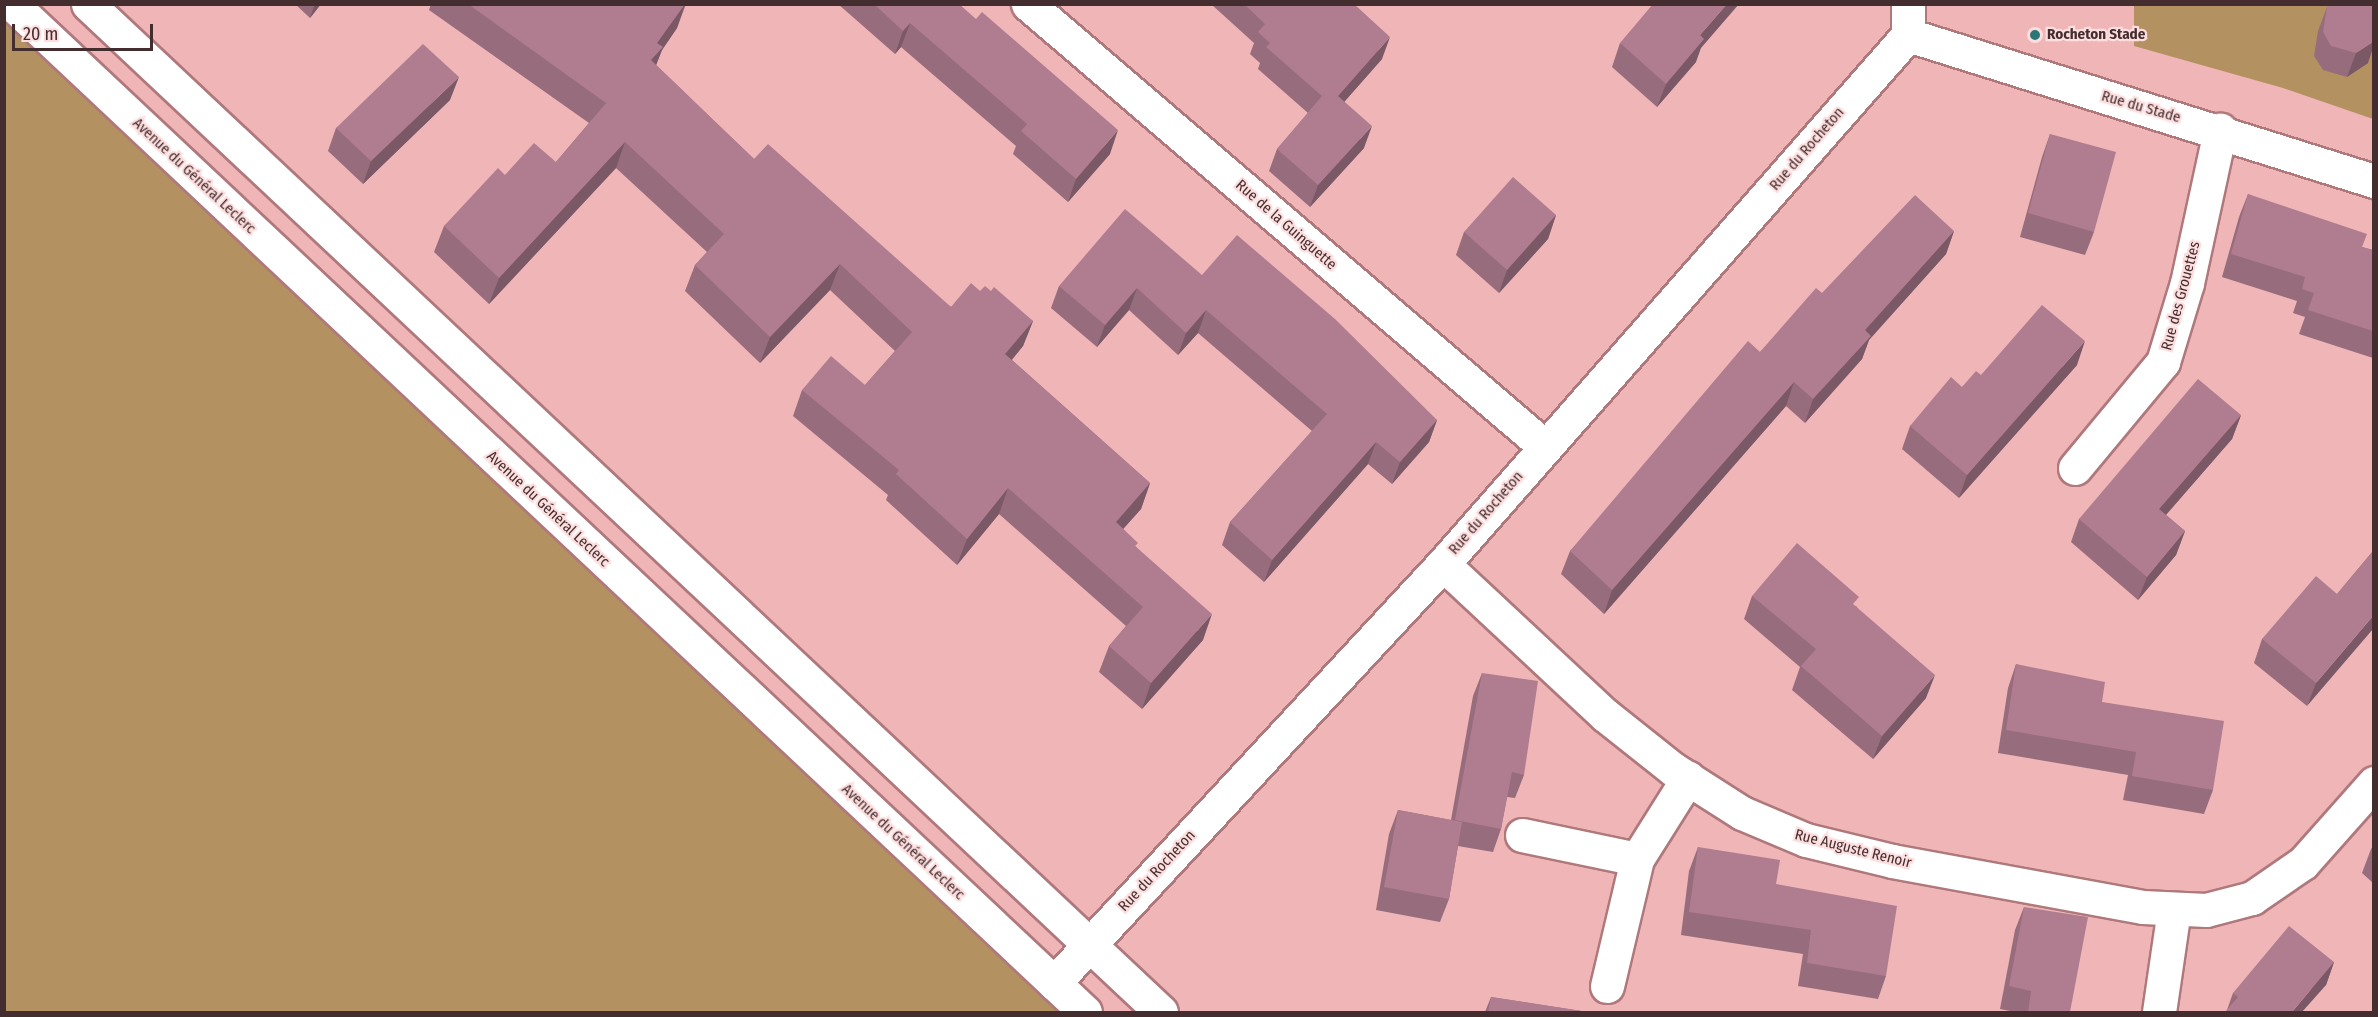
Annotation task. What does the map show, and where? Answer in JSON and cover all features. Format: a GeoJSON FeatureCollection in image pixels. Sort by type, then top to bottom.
{"type":"FeatureCollection","features":[{"type":"Feature","properties":{"kind":"street","name":"Avenue du Général Leclerc"},"geometry":{"type":"LineString","coordinates":[[12,4],[1085,1012]]}},
{"type":"Feature","properties":{"kind":"street"},"geometry":{"type":"LineString","coordinates":[[88,4],[1161,1012]]}},
{"type":"Feature","properties":{"kind":"street","name":"Rue de la Guinguette"},"geometry":{"type":"LineString","coordinates":[[1028,4],[1544,446]]}},
{"type":"Feature","properties":{"kind":"street","name":"Rue du Rocheton"},"geometry":{"type":"LineString","coordinates":[[1054,983],[1091,946],[1443,564],[1908,20]]}},
{"type":"Feature","properties":{"kind":"street","name":"Rue du Stade"},"geometry":{"type":"LineString","coordinates":[[1908,20],[1965,50],[2036,77],[2220,130],[2373,181]]}},
{"type":"Feature","properties":{"kind":"street","name":"Rue des Grouettes"},"geometry":{"type":"LineString","coordinates":[[2074,468],[2163,362],[2187,284],[2220,130]]}},
{"type":"Feature","properties":{"kind":"street","name":"Rue Auguste Renoir"},"geometry":{"type":"LineString","coordinates":[[1443,564],[1605,715],[1689,778],[1742,813],[1806,840],[1892,861],[2143,907],[2206,910],[2252,898],[2303,863],[2373,783]]}},
{"type":"Feature","properties":{"kind":"street"},"geometry":{"type":"LineString","coordinates":[[1607,986],[1637,859],[1689,778]]}},
{"type":"Feature","properties":{"kind":"street"},"geometry":{"type":"LineString","coordinates":[[1522,835],[1637,859]]}},
{"type":"Feature","properties":{"kind":"street"},"geometry":{"type":"LineString","coordinates":[[2159,1012],[2174,909]]}},
{"type":"Feature","properties":{"kind":"shaded area"},"geometry":{"type":"Polygon","coordinates":[[[5,4],[1085,1012],[5,1012],[5,4]]]}},
{"type":"Feature","properties":{"kind":"shaded area"},"geometry":{"type":"Polygon","coordinates":[[[2134,5],[2373,5],[2373,119],[2283,88],[2134,46],[2134,5]]]}},
{"type":"Feature","properties":{"kind":"building"},"geometry":{"type":"Polygon","coordinates":[[[468,4],[685,4],[657,43],[663,47],[651,60],[754,159],[768,144],[951,307],[971,283],[980,291],[985,286],[991,291],[994,287],[1033,321],[1005,354],[1150,483],[1116,522],[1138,543],[1135,546],[1212,614],[1151,683],[1109,646],[1143,607],[1008,488],[967,539],[896,474],[899,470],[802,390],[831,356],[865,385],[912,332],[840,264],[770,337],[695,265],[724,234],[625,142],[499,278],[444,226],[498,168],[505,175],[534,143],[556,162],[606,103],[468,4]]]}},
{"type":"Feature","properties":{"kind":"building"},"geometry":{"type":"Polygon","coordinates":[[[874,4],[959,4],[976,19],[982,12],[1118,130],[1076,179],[1021,131],[1027,124],[910,23],[903,31],[874,4]]]}},
{"type":"Feature","properties":{"kind":"building"},"geometry":{"type":"Polygon","coordinates":[[[1244,4],[1354,4],[1390,37],[1338,96],[1372,126],[1318,185],[1277,149],[1322,96],[1266,47],[1270,43],[1258,32],[1265,24],[1244,4]]]}},
{"type":"Feature","properties":{"kind":"building"},"geometry":{"type":"Polygon","coordinates":[[[1653,4],[1727,4],[1700,35],[1704,39],[1666,84],[1620,43],[1653,4]]]}},
{"type":"Feature","properties":{"kind":"building"},"geometry":{"type":"Polygon","coordinates":[[[2331,4],[2373,4],[2373,42],[2356,53],[2331,46],[2323,32],[2327,7],[2331,4]]]}},
{"type":"Feature","properties":{"kind":"building"},"geometry":{"type":"Polygon","coordinates":[[[423,44],[459,77],[371,161],[336,128],[423,44]]]}},
{"type":"Feature","properties":{"kind":"building"},"geometry":{"type":"Polygon","coordinates":[[[2050,134],[2116,152],[2094,232],[2028,213],[2050,134]]]}},
{"type":"Feature","properties":{"kind":"building"},"geometry":{"type":"Polygon","coordinates":[[[1513,177],[1556,215],[1507,270],[1464,232],[1513,177]]]}},
{"type":"Feature","properties":{"kind":"building"},"geometry":{"type":"Polygon","coordinates":[[[2248,194],[2367,234],[2362,247],[2373,250],[2373,331],[2308,310],[2314,293],[2302,289],[2305,277],[2231,254],[2248,194]]]}},
{"type":"Feature","properties":{"kind":"building"},"geometry":{"type":"Polygon","coordinates":[[[1915,195],[1954,231],[1865,330],[1871,336],[1813,399],[1794,382],[1612,590],[1570,551],[1748,341],[1760,352],[1816,288],[1822,293],[1915,195]]]}},
{"type":"Feature","properties":{"kind":"building"},"geometry":{"type":"Polygon","coordinates":[[[1125,209],[1202,275],[1237,235],[1335,319],[1437,420],[1400,462],[1376,442],[1272,560],[1230,522],[1327,414],[1206,310],[1186,333],[1137,288],[1105,325],[1059,286],[1125,209]]]}},
{"type":"Feature","properties":{"kind":"building"},"geometry":{"type":"Polygon","coordinates":[[[2042,305],[2085,341],[1967,475],[1910,426],[1951,377],[1962,387],[1976,371],[1981,375],[2042,305]]]}},
{"type":"Feature","properties":{"kind":"building"},"geometry":{"type":"Polygon","coordinates":[[[2198,379],[2241,415],[2159,509],[2185,531],[2147,577],[2079,519],[2198,379]]]}},
{"type":"Feature","properties":{"kind":"building"},"geometry":{"type":"Polygon","coordinates":[[[1797,543],[1859,597],[1853,604],[1935,675],[1882,736],[1801,666],[1816,649],[1752,596],[1797,543]]]}},
{"type":"Feature","properties":{"kind":"building"},"geometry":{"type":"Polygon","coordinates":[[[2373,551],[2373,616],[2316,683],[2262,639],[2316,576],[2337,594],[2373,551]]]}},
{"type":"Feature","properties":{"kind":"building"},"geometry":{"type":"Polygon","coordinates":[[[2016,664],[2105,682],[2102,702],[2224,721],[2213,790],[2132,776],[2136,752],[2006,730],[2016,664]]]}},
{"type":"Feature","properties":{"kind":"building"},"geometry":{"type":"Polygon","coordinates":[[[1482,673],[1538,681],[1524,775],[1512,772],[1501,829],[1455,820],[1482,673]]]}},
{"type":"Feature","properties":{"kind":"building"},"geometry":{"type":"Polygon","coordinates":[[[1398,810],[1462,822],[1449,899],[1384,887],[1398,810]]]}},
{"type":"Feature","properties":{"kind":"building"},"geometry":{"type":"Polygon","coordinates":[[[1698,847],[1780,860],[1776,884],[1897,906],[1886,976],[1807,963],[1811,930],[1689,912],[1698,847]]]}},
{"type":"Feature","properties":{"kind":"building"},"geometry":{"type":"Polygon","coordinates":[[[2024,907],[2088,917],[2070,1012],[2028,1012],[2031,991],[2009,986],[2024,907]]]}},
{"type":"Feature","properties":{"kind":"building"},"geometry":{"type":"Polygon","coordinates":[[[2289,926],[2334,962],[2292,1012],[2225,1012],[2238,997],[2233,993],[2289,926]]]}},
{"type":"Feature","properties":{"kind":"building"},"geometry":{"type":"Polygon","coordinates":[[[1491,997],[1588,1012],[1488,1012],[1491,997]]]}},
{"type":"Feature","properties":{"kind":"place","name":"Rocheton Stade"},"geometry":{"type":"Point","coordinates":[2035,35]}}]}
